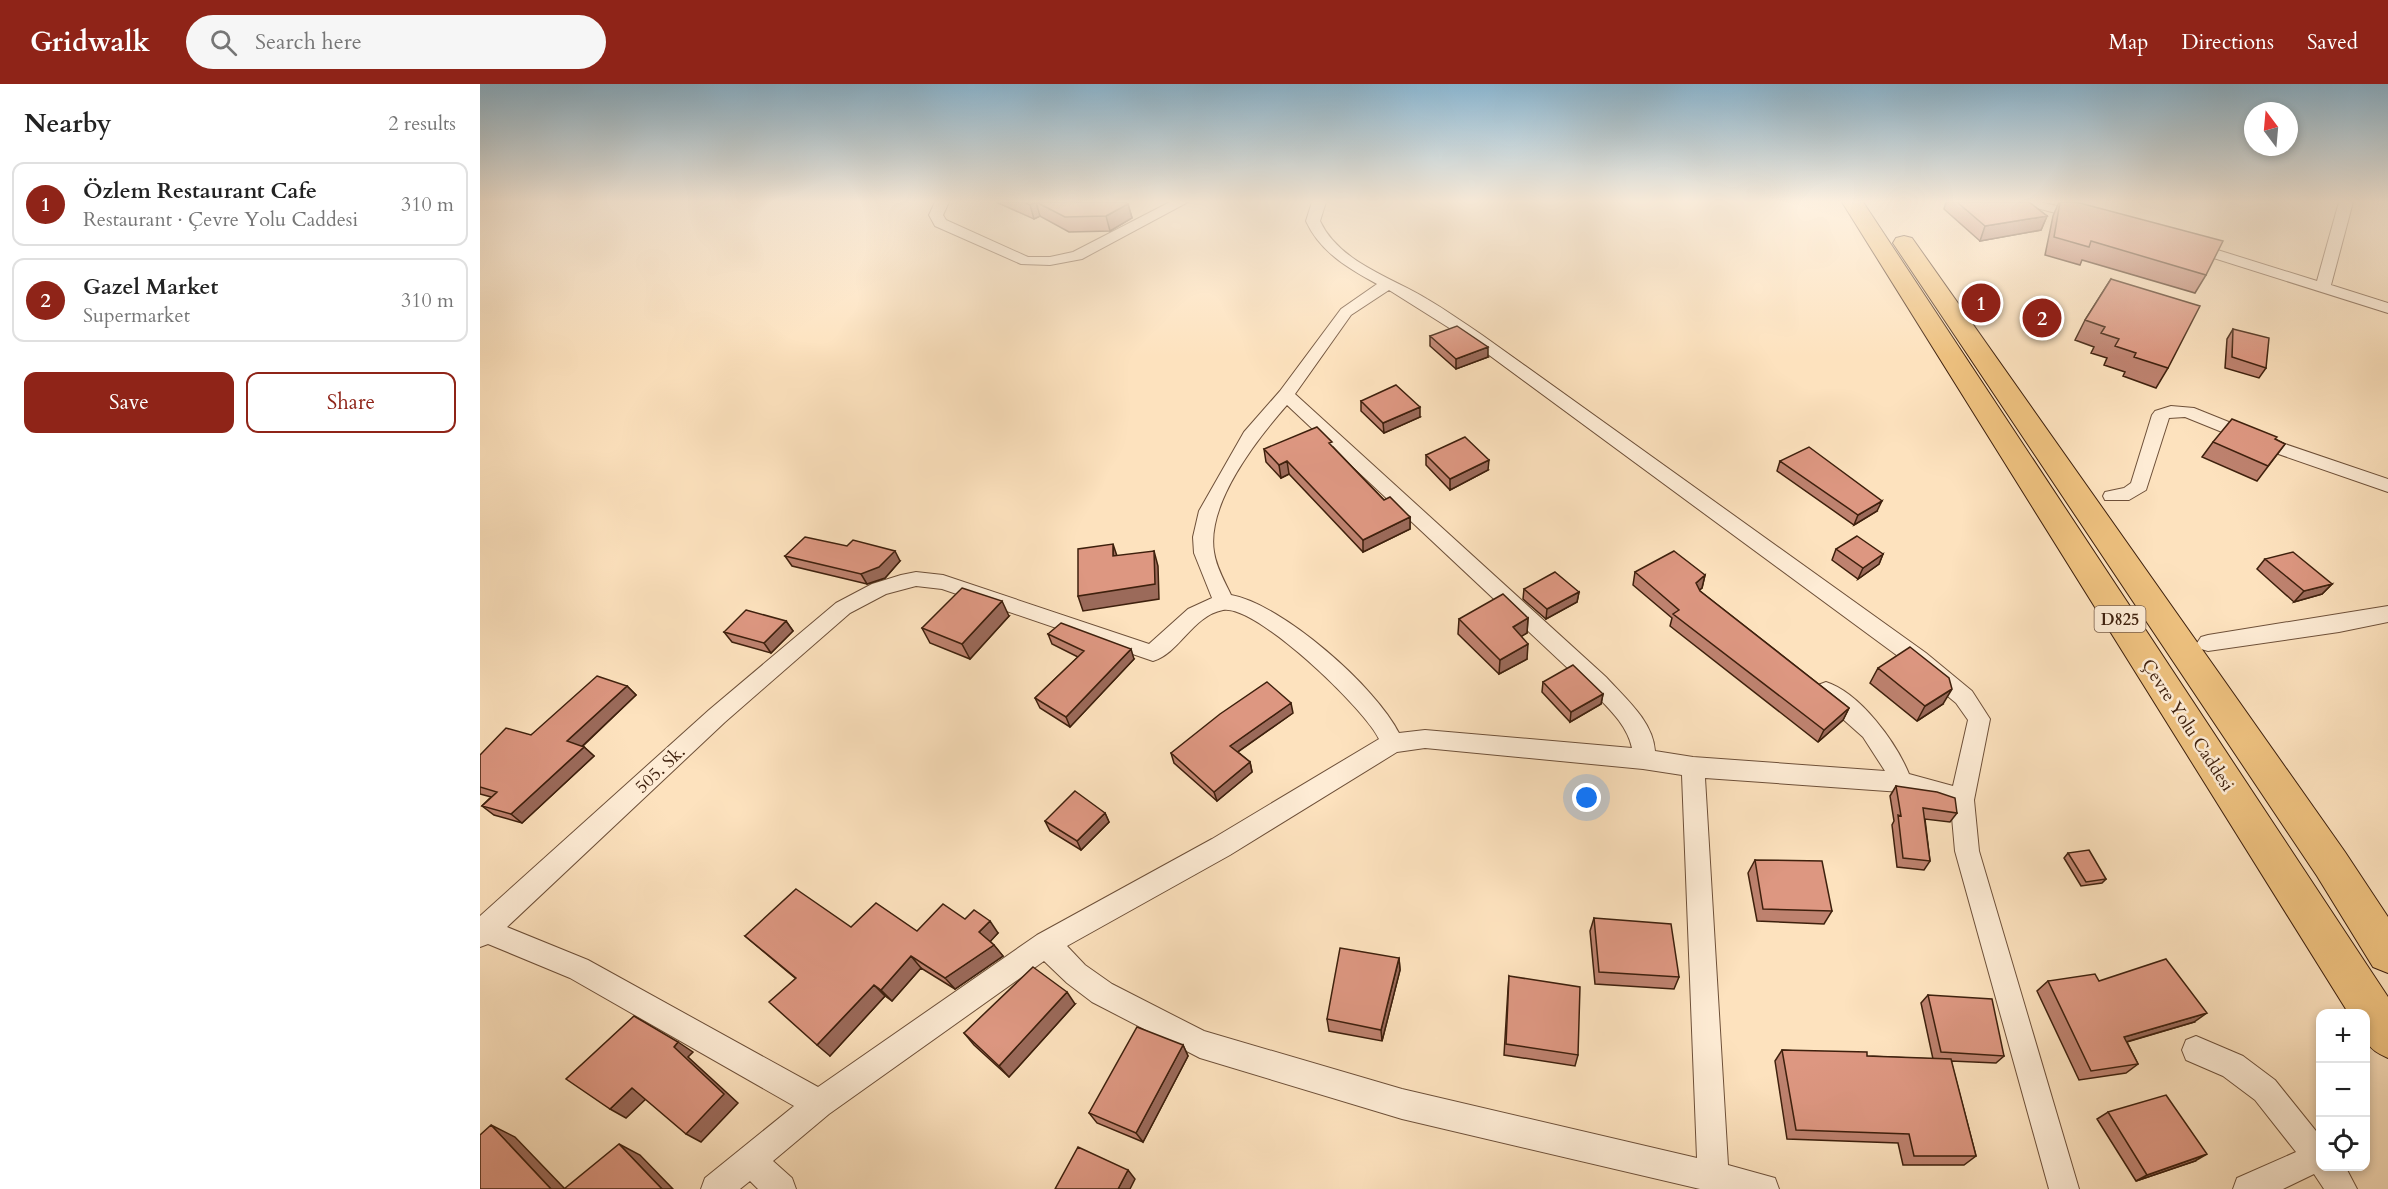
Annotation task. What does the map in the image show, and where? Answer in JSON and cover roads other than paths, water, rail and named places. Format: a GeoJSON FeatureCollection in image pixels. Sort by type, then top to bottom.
{"type":"FeatureCollection","features":[{"type":"Feature","properties":{"kind":"highway","name":"Çevre Yolu Caddesi"},"geometry":{"type":"LineString","coordinates":[[1885,254],[2388,1036]]}},
{"type":"Feature","properties":{"kind":"highway","name":"Çevre Yolu Caddesi"},"geometry":{"type":"LineString","coordinates":[[1912,254],[2331,864],[2388,952]]}},
{"type":"Feature","properties":{"kind":"highway"},"geometry":{"type":"LineString","coordinates":[[2331,864],[2388,940]]}},
{"type":"Feature","properties":{"kind":"highway"},"geometry":{"type":"LineString","coordinates":[[2325,937],[2388,1050]]}},
{"type":"Feature","properties":{"kind":"street"},"geometry":{"type":"LineString","coordinates":[[1009,254],[1026,261],[1082,254]]}},
{"type":"Feature","properties":{"kind":"street"},"geometry":{"type":"LineString","coordinates":[[1345,254],[1387,284],[1421,301],[1476,338],[1946,679],[1964,697],[1978,719],[1962,800],[1966,851],[2064,1189]]}},
{"type":"Feature","properties":{"kind":"street"},"geometry":{"type":"LineString","coordinates":[[2217,254],[2388,308]]}},
{"type":"Feature","properties":{"kind":"street"},"geometry":{"type":"LineString","coordinates":[[2323,286],[2332,254]]}},
{"type":"Feature","properties":{"kind":"street"},"geometry":{"type":"LineString","coordinates":[[1387,284],[1346,312],[1286,395],[1250,436],[1208,511],[1203,537],[1204,553],[1224,602],[1237,601],[1249,606],[1283,629],[1344,682],[1373,712],[1392,743]]}},
{"type":"Feature","properties":{"kind":"street"},"geometry":{"type":"LineString","coordinates":[[1286,395],[1598,683],[1639,730],[1645,749],[1643,759]]}},
{"type":"Feature","properties":{"kind":"street"},"geometry":{"type":"LineString","coordinates":[[2112,496],[2129,494],[2139,486],[2161,415],[2171,411],[2188,412],[2388,486]]}},
{"type":"Feature","properties":{"kind":"street","name":"505. Sk."},"geometry":{"type":"LineString","coordinates":[[481,931],[717,716],[843,608],[879,589],[916,579],[942,582],[1153,653],[1191,617],[1206,607],[1224,602]]}},
{"type":"Feature","properties":{"kind":"street"},"geometry":{"type":"LineString","coordinates":[[2208,643],[2339,624],[2388,614]]}},
{"type":"Feature","properties":{"kind":"street"},"geometry":{"type":"LineString","coordinates":[[1813,680],[1863,720],[1889,752],[1900,782]]}},
{"type":"Feature","properties":{"kind":"street"},"geometry":{"type":"LineString","coordinates":[[716,1189],[819,1104],[1046,944],[1221,847],[1392,743],[1425,739],[1643,759],[1693,767],[1900,782],[1931,788],[1962,800]]}},
{"type":"Feature","properties":{"kind":"street"},"geometry":{"type":"LineString","coordinates":[[1693,767],[1713,1175]]}},
{"type":"Feature","properties":{"kind":"street"},"geometry":{"type":"LineString","coordinates":[[481,931],[579,969],[819,1104]]}},
{"type":"Feature","properties":{"kind":"street"},"geometry":{"type":"LineString","coordinates":[[1046,944],[1076,974],[1102,993],[1200,1044],[1402,1104],[1713,1175],[1764,1189]]}},
{"type":"Feature","properties":{"kind":"street"},"geometry":{"type":"LineString","coordinates":[[2196,1050],[2233,1065],[2265,1090],[2316,1154]]}},
{"type":"Feature","properties":{"kind":"street"},"geometry":{"type":"LineString","coordinates":[[749,1160],[782,1189]]}},
{"type":"Feature","properties":{"kind":"street"},"geometry":{"type":"LineString","coordinates":[[2248,1189],[2316,1163]]}},
{"type":"Feature","properties":{"kind":"street"},"geometry":{"type":"LineString","coordinates":[[2329,1171],[2342,1189]]}},
{"type":"Feature","properties":{"kind":"place","name":"Özlem Restaurant Cafe"},"geometry":{"type":"Point","coordinates":[1981,303]}},
{"type":"Feature","properties":{"kind":"place","name":"Gazel Market"},"geometry":{"type":"Point","coordinates":[2042,318]}}]}
